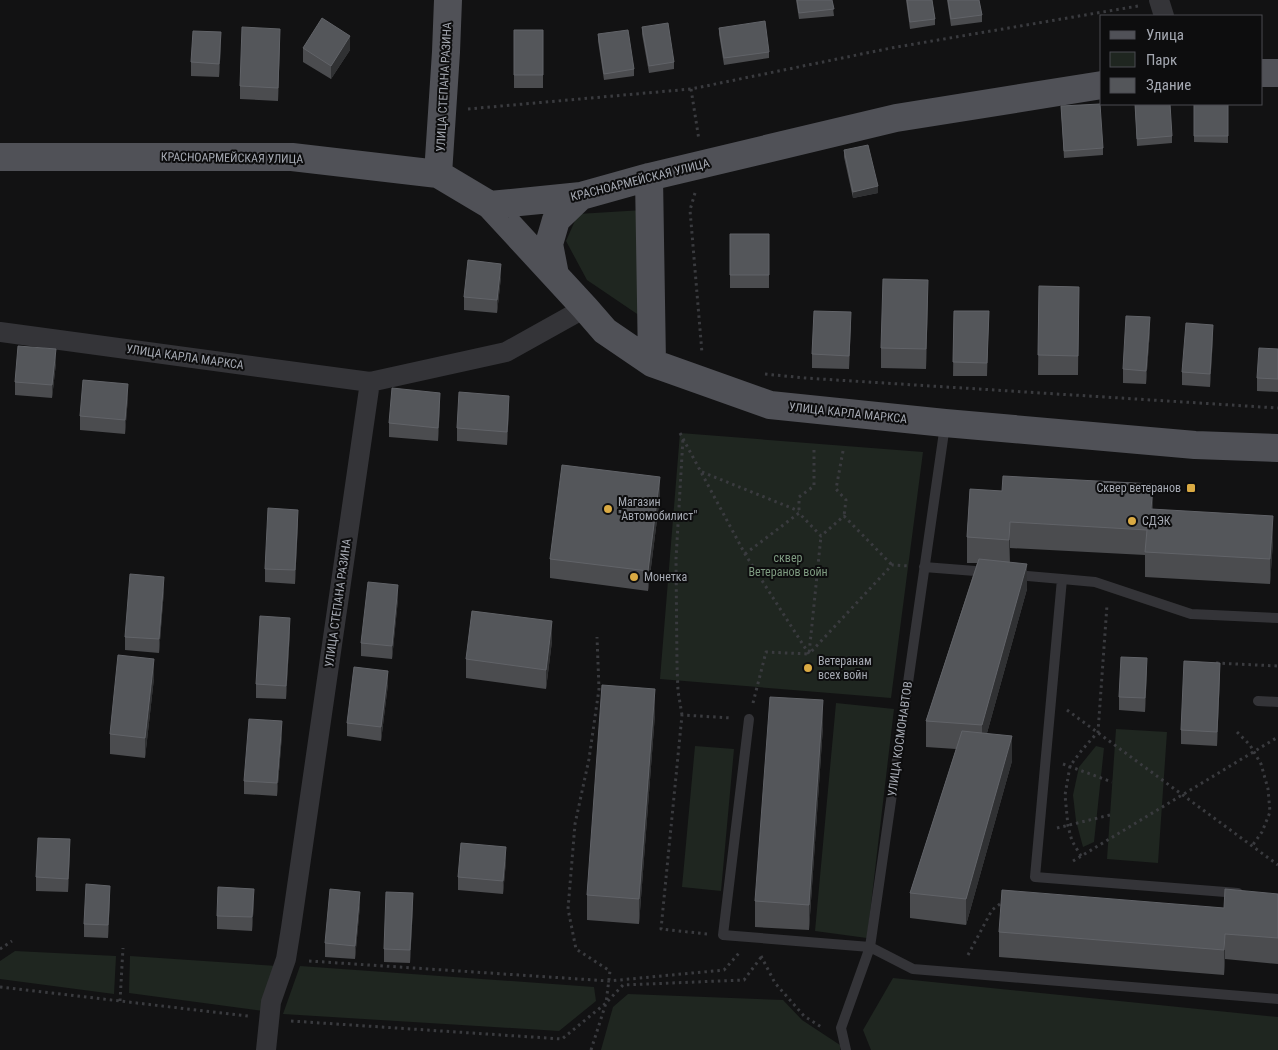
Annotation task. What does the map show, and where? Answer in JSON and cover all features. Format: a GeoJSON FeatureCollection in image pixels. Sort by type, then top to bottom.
{"type":"FeatureCollection","features":[{"type":"Feature","properties":{"kind":"main road","name":"УЛИЦА СТЕПАНА РАЗИНА"},"geometry":{"type":"LineString","coordinates":[[438,174],[448,0]]}},
{"type":"Feature","properties":{"kind":"main road"},"geometry":{"type":"LineString","coordinates":[[1263,73],[1278,73]]}},
{"type":"Feature","properties":{"kind":"main road","name":"КРАСНОАРМЕЙСКАЯ УЛИЦА"},"geometry":{"type":"LineString","coordinates":[[0,158],[292,157],[438,174],[490,205],[581,196],[649,177],[896,118],[1100,85]]}},
{"type":"Feature","properties":{"kind":"main road"},"geometry":{"type":"LineString","coordinates":[[649,177],[652,363]]}},
{"type":"Feature","properties":{"kind":"main road"},"geometry":{"type":"LineString","coordinates":[[555,275],[549,244],[556,220],[581,196]]}},
{"type":"Feature","properties":{"kind":"main road","name":"УЛИЦА КАРЛА МАРКСА"},"geometry":{"type":"LineString","coordinates":[[490,205],[586,308],[605,332],[652,363],[770,405],[945,423],[1195,445],[1278,448]]}},
{"type":"Feature","properties":{"kind":"street"},"geometry":{"type":"LineString","coordinates":[[370,382],[506,352],[586,308]]}},
{"type":"Feature","properties":{"kind":"street","name":"УЛИЦА КАРЛА МАРКСА"},"geometry":{"type":"LineString","coordinates":[[0,332],[370,382]]}},
{"type":"Feature","properties":{"kind":"street","name":"УЛИЦА СТЕПАНА РАЗИНА"},"geometry":{"type":"LineString","coordinates":[[266,1050],[271,1002],[286,959],[291,928],[370,382]]}},
{"type":"Feature","properties":{"kind":"lane","name":"УЛИЦА КОСМОНАВТОВ"},"geometry":{"type":"LineString","coordinates":[[845,1045],[841,1028],[870,947],[945,423]]}},
{"type":"Feature","properties":{"kind":"lane"},"geometry":{"type":"LineString","coordinates":[[924,567],[1095,582],[1191,614],[1278,618]]}},
{"type":"Feature","properties":{"kind":"lane"},"geometry":{"type":"LineString","coordinates":[[1062,579],[1035,877],[1249,894]]}},
{"type":"Feature","properties":{"kind":"lane"},"geometry":{"type":"LineString","coordinates":[[1258,701],[1278,702]]}},
{"type":"Feature","properties":{"kind":"lane"},"geometry":{"type":"LineString","coordinates":[[748,720],[722,935],[870,947],[913,969],[1278,999]]}},
{"type":"Feature","properties":{"kind":"path"},"geometry":{"type":"LineString","coordinates":[[1103,15],[1161,6]]}},
{"type":"Feature","properties":{"kind":"path"},"geometry":{"type":"LineString","coordinates":[[442,112],[691,89],[891,48],[1100,15]]}},
{"type":"Feature","properties":{"kind":"path"},"geometry":{"type":"LineString","coordinates":[[691,89],[703,164],[690,210],[702,357]]}},
{"type":"Feature","properties":{"kind":"path"},"geometry":{"type":"LineString","coordinates":[[756,373],[805,378],[1278,408]]}},
{"type":"Feature","properties":{"kind":"path"},"geometry":{"type":"LineString","coordinates":[[680,433],[745,554],[809,654]]}},
{"type":"Feature","properties":{"kind":"path"},"geometry":{"type":"LineString","coordinates":[[683,438],[676,559],[677,674],[682,715],[661,929],[722,935]]}},
{"type":"Feature","properties":{"kind":"path"},"geometry":{"type":"LineString","coordinates":[[799,512],[799,497],[814,486],[814,448]]}},
{"type":"Feature","properties":{"kind":"path"},"geometry":{"type":"LineString","coordinates":[[809,654],[821,536],[844,516],[846,500],[836,489],[843,451]]}},
{"type":"Feature","properties":{"kind":"path"},"geometry":{"type":"LineString","coordinates":[[701,472],[799,512],[821,536]]}},
{"type":"Feature","properties":{"kind":"path"},"geometry":{"type":"LineString","coordinates":[[745,554],[799,512]]}},
{"type":"Feature","properties":{"kind":"path"},"geometry":{"type":"LineString","coordinates":[[844,516],[892,565],[924,567]]}},
{"type":"Feature","properties":{"kind":"path"},"geometry":{"type":"LineString","coordinates":[[682,715],[748,720],[766,652],[809,654],[892,565]]}},
{"type":"Feature","properties":{"kind":"path"},"geometry":{"type":"LineString","coordinates":[[1081,856],[1072,841],[1068,826],[1065,795],[1070,766],[1098,732],[1109,587]]}},
{"type":"Feature","properties":{"kind":"path"},"geometry":{"type":"LineString","coordinates":[[591,1050],[606,1003],[610,971],[576,950],[568,908],[575,824],[590,759],[599,689],[597,637]]}},
{"type":"Feature","properties":{"kind":"path"},"geometry":{"type":"LineString","coordinates":[[1215,663],[1278,666]]}},
{"type":"Feature","properties":{"kind":"path"},"geometry":{"type":"LineString","coordinates":[[1051,698],[1278,865]]}},
{"type":"Feature","properties":{"kind":"path"},"geometry":{"type":"LineString","coordinates":[[1237,732],[1254,751],[1264,772],[1268,789],[1270,812],[1262,832],[1252,846]]}},
{"type":"Feature","properties":{"kind":"path"},"geometry":{"type":"LineString","coordinates":[[958,973],[992,910],[1035,877],[1054,873],[1278,738]]}},
{"type":"Feature","properties":{"kind":"path"},"geometry":{"type":"LineString","coordinates":[[1045,758],[1112,782]]}},
{"type":"Feature","properties":{"kind":"path"},"geometry":{"type":"LineString","coordinates":[[1039,833],[1110,815]]}},
{"type":"Feature","properties":{"kind":"path"},"geometry":{"type":"LineString","coordinates":[[286,959],[609,980],[724,970],[753,938],[776,983],[804,1016],[845,1045]]}},
{"type":"Feature","properties":{"kind":"path"},"geometry":{"type":"LineString","coordinates":[[0,987],[269,1019],[562,1039],[606,1003],[623,985],[744,980],[775,939]]}},
{"type":"Feature","properties":{"kind":"path"},"geometry":{"type":"LineString","coordinates":[[0,949],[12,941]]}},
{"type":"Feature","properties":{"kind":"path"},"geometry":{"type":"LineString","coordinates":[[120,1001],[123,948]]}},
{"type":"Feature","properties":{"kind":"green space"},"geometry":{"type":"Polygon","coordinates":[[[643,210],[646,320],[587,280],[566,241],[578,214],[643,210]]]}},
{"type":"Feature","properties":{"kind":"green space","name":"сквер Ветеранов войн"},"geometry":{"type":"Polygon","coordinates":[[[680,433],[923,452],[891,698],[660,679],[680,433]]]}},
{"type":"Feature","properties":{"kind":"green space"},"geometry":{"type":"Polygon","coordinates":[[[836,703],[894,709],[867,938],[815,931],[836,703]]]}},
{"type":"Feature","properties":{"kind":"green space"},"geometry":{"type":"Polygon","coordinates":[[[1116,729],[1167,732],[1158,863],[1107,859],[1116,729]]]}},
{"type":"Feature","properties":{"kind":"green space"},"geometry":{"type":"Polygon","coordinates":[[[695,746],[734,749],[721,891],[682,887],[695,746]]]}},
{"type":"Feature","properties":{"kind":"green space"},"geometry":{"type":"Polygon","coordinates":[[[1096,746],[1104,748],[1094,842],[1083,847],[1076,821],[1073,795],[1079,767],[1096,746]]]}},
{"type":"Feature","properties":{"kind":"green space"},"geometry":{"type":"Polygon","coordinates":[[[15,951],[116,956],[114,994],[0,979],[0,961],[15,951]]]}},
{"type":"Feature","properties":{"kind":"green space"},"geometry":{"type":"Polygon","coordinates":[[[130,956],[277,966],[263,1011],[129,993],[130,956]]]}},
{"type":"Feature","properties":{"kind":"green space"},"geometry":{"type":"Polygon","coordinates":[[[300,966],[594,987],[596,1001],[559,1031],[283,1014],[300,966]]]}},
{"type":"Feature","properties":{"kind":"green space"},"geometry":{"type":"Polygon","coordinates":[[[893,978],[1278,1017],[1278,1050],[871,1050],[863,1030],[893,978]]]}},
{"type":"Feature","properties":{"kind":"green space"},"geometry":{"type":"Polygon","coordinates":[[[628,994],[783,1000],[802,1020],[840,1045],[840,1050],[601,1050],[613,1007],[628,994]]]}},
{"type":"Feature","properties":{"kind":"building"},"geometry":{"type":"Polygon","coordinates":[[[797,0],[832,0],[834,9],[799,13],[797,0]]]}},
{"type":"Feature","properties":{"kind":"building"},"geometry":{"type":"Polygon","coordinates":[[[907,0],[932,0],[935,19],[910,22],[907,0]]]}},
{"type":"Feature","properties":{"kind":"building"},"geometry":{"type":"Polygon","coordinates":[[[948,0],[979,0],[982,15],[951,19],[948,0]]]}},
{"type":"Feature","properties":{"kind":"building"},"geometry":{"type":"Polygon","coordinates":[[[322,18],[350,36],[331,66],[303,48],[322,18]]]}},
{"type":"Feature","properties":{"kind":"building"},"geometry":{"type":"Polygon","coordinates":[[[765,21],[769,52],[724,58],[719,28],[765,21]]]}},
{"type":"Feature","properties":{"kind":"building"},"geometry":{"type":"Polygon","coordinates":[[[668,23],[674,62],[649,66],[642,27],[668,23]]]}},
{"type":"Feature","properties":{"kind":"building"},"geometry":{"type":"Polygon","coordinates":[[[242,27],[280,29],[278,88],[240,86],[242,27]]]}},
{"type":"Feature","properties":{"kind":"building"},"geometry":{"type":"Polygon","coordinates":[[[514,30],[543,30],[543,75],[514,75],[514,30]]]}},
{"type":"Feature","properties":{"kind":"building"},"geometry":{"type":"Polygon","coordinates":[[[628,30],[634,69],[604,74],[598,34],[628,30]]]}},
{"type":"Feature","properties":{"kind":"building"},"geometry":{"type":"Polygon","coordinates":[[[193,31],[221,32],[219,64],[191,62],[193,31]]]}},
{"type":"Feature","properties":{"kind":"building"},"geometry":{"type":"Polygon","coordinates":[[[1100,104],[1103,148],[1064,151],[1061,106],[1100,104]]]}},
{"type":"Feature","properties":{"kind":"building"},"geometry":{"type":"Polygon","coordinates":[[[1135,105],[1170,105],[1172,136],[1137,139],[1135,105]]]}},
{"type":"Feature","properties":{"kind":"building"},"geometry":{"type":"Polygon","coordinates":[[[1194,105],[1228,105],[1228,136],[1194,136],[1194,105]]]}},
{"type":"Feature","properties":{"kind":"building"},"geometry":{"type":"Polygon","coordinates":[[[868,145],[878,186],[853,192],[844,150],[868,145]]]}},
{"type":"Feature","properties":{"kind":"building"},"geometry":{"type":"Polygon","coordinates":[[[730,234],[769,234],[769,275],[730,275],[730,234]]]}},
{"type":"Feature","properties":{"kind":"building"},"geometry":{"type":"Polygon","coordinates":[[[468,260],[501,264],[497,300],[464,297],[468,260]]]}},
{"type":"Feature","properties":{"kind":"building"},"geometry":{"type":"Polygon","coordinates":[[[883,279],[928,280],[926,349],[881,348],[883,279]]]}},
{"type":"Feature","properties":{"kind":"building"},"geometry":{"type":"Polygon","coordinates":[[[1039,286],[1079,287],[1078,356],[1038,355],[1039,286]]]}},
{"type":"Feature","properties":{"kind":"building"},"geometry":{"type":"Polygon","coordinates":[[[814,311],[851,312],[849,356],[812,354],[814,311]]]}},
{"type":"Feature","properties":{"kind":"building"},"geometry":{"type":"Polygon","coordinates":[[[954,311],[989,311],[987,363],[953,362],[954,311]]]}},
{"type":"Feature","properties":{"kind":"building"},"geometry":{"type":"Polygon","coordinates":[[[1126,316],[1150,317],[1146,371],[1123,369],[1126,316]]]}},
{"type":"Feature","properties":{"kind":"building"},"geometry":{"type":"Polygon","coordinates":[[[1186,323],[1213,325],[1210,374],[1182,372],[1186,323]]]}},
{"type":"Feature","properties":{"kind":"building"},"geometry":{"type":"Polygon","coordinates":[[[18,346],[56,349],[52,385],[15,382],[18,346]]]}},
{"type":"Feature","properties":{"kind":"building"},"geometry":{"type":"Polygon","coordinates":[[[1259,348],[1278,349],[1278,379],[1257,378],[1259,348]]]}},
{"type":"Feature","properties":{"kind":"building"},"geometry":{"type":"Polygon","coordinates":[[[83,380],[128,384],[125,420],[80,416],[83,380]]]}},
{"type":"Feature","properties":{"kind":"building"},"geometry":{"type":"Polygon","coordinates":[[[392,388],[440,393],[438,428],[389,423],[392,388]]]}},
{"type":"Feature","properties":{"kind":"building"},"geometry":{"type":"Polygon","coordinates":[[[459,392],[509,396],[507,432],[457,428],[459,392]]]}},
{"type":"Feature","properties":{"kind":"building"},"geometry":{"type":"Polygon","coordinates":[[[562,465],[660,477],[648,571],[550,559],[562,465]]]}},
{"type":"Feature","properties":{"kind":"building"},"geometry":{"type":"Polygon","coordinates":[[[1003,476],[1153,484],[1151,509],[1273,516],[1270,559],[1145,552],[1147,530],[1010,522],[1009,540],[967,537],[970,489],[1002,491],[1003,476]]]}},
{"type":"Feature","properties":{"kind":"building"},"geometry":{"type":"Polygon","coordinates":[[[268,508],[298,510],[295,570],[265,569],[268,508]]]}},
{"type":"Feature","properties":{"kind":"building"},"geometry":{"type":"Polygon","coordinates":[[[979,559],[1027,564],[982,725],[926,721],[979,559]]]}},
{"type":"Feature","properties":{"kind":"building"},"geometry":{"type":"Polygon","coordinates":[[[130,574],[164,577],[159,639],[125,637],[130,574]]]}},
{"type":"Feature","properties":{"kind":"building"},"geometry":{"type":"Polygon","coordinates":[[[368,582],[398,585],[392,646],[361,643],[368,582]]]}},
{"type":"Feature","properties":{"kind":"building"},"geometry":{"type":"Polygon","coordinates":[[[472,611],[552,621],[546,670],[466,659],[472,611]]]}},
{"type":"Feature","properties":{"kind":"building"},"geometry":{"type":"Polygon","coordinates":[[[260,616],[290,618],[286,686],[256,684],[260,616]]]}},
{"type":"Feature","properties":{"kind":"building"},"geometry":{"type":"Polygon","coordinates":[[[118,655],[154,659],[145,738],[110,734],[118,655]]]}},
{"type":"Feature","properties":{"kind":"building"},"geometry":{"type":"Polygon","coordinates":[[[1121,657],[1147,658],[1145,698],[1119,697],[1121,657]]]}},
{"type":"Feature","properties":{"kind":"building"},"geometry":{"type":"Polygon","coordinates":[[[1184,661],[1220,663],[1217,732],[1181,730],[1184,661]]]}},
{"type":"Feature","properties":{"kind":"building"},"geometry":{"type":"Polygon","coordinates":[[[354,667],[388,671],[381,727],[347,723],[354,667]]]}},
{"type":"Feature","properties":{"kind":"building"},"geometry":{"type":"Polygon","coordinates":[[[602,685],[655,689],[639,899],[587,895],[602,685]]]}},
{"type":"Feature","properties":{"kind":"building"},"geometry":{"type":"Polygon","coordinates":[[[770,697],[823,700],[809,905],[755,901],[770,697]]]}},
{"type":"Feature","properties":{"kind":"building"},"geometry":{"type":"Polygon","coordinates":[[[249,719],[282,721],[277,783],[244,781],[249,719]]]}},
{"type":"Feature","properties":{"kind":"building"},"geometry":{"type":"Polygon","coordinates":[[[962,731],[1012,736],[966,899],[910,893],[962,731]]]}},
{"type":"Feature","properties":{"kind":"building"},"geometry":{"type":"Polygon","coordinates":[[[38,838],[70,839],[68,879],[36,877],[38,838]]]}},
{"type":"Feature","properties":{"kind":"building"},"geometry":{"type":"Polygon","coordinates":[[[461,843],[506,847],[503,881],[458,877],[461,843]]]}},
{"type":"Feature","properties":{"kind":"building"},"geometry":{"type":"Polygon","coordinates":[[[86,884],[110,886],[108,925],[84,924],[86,884]]]}},
{"type":"Feature","properties":{"kind":"building"},"geometry":{"type":"Polygon","coordinates":[[[218,887],[254,889],[252,917],[217,916],[218,887]]]}},
{"type":"Feature","properties":{"kind":"building"},"geometry":{"type":"Polygon","coordinates":[[[330,889],[360,892],[355,946],[325,943],[330,889]]]}},
{"type":"Feature","properties":{"kind":"building"},"geometry":{"type":"Polygon","coordinates":[[[1225,889],[1278,894],[1278,938],[1225,934],[1224,950],[999,932],[1002,890],[1224,908],[1225,889]]]}},
{"type":"Feature","properties":{"kind":"building"},"geometry":{"type":"Polygon","coordinates":[[[386,892],[413,893],[410,950],[384,949],[386,892]]]}},
{"type":"Feature","properties":{"kind":"place","name":"Сквер ветеранов"},"geometry":{"type":"Point","coordinates":[1191,488]}},
{"type":"Feature","properties":{"kind":"place","name":"Магазин \"Автомобилист\""},"geometry":{"type":"Point","coordinates":[608,509]}},
{"type":"Feature","properties":{"kind":"place","name":"СДЭК"},"geometry":{"type":"Point","coordinates":[1132,521]}},
{"type":"Feature","properties":{"kind":"place","name":"Монетка"},"geometry":{"type":"Point","coordinates":[634,577]}},
{"type":"Feature","properties":{"kind":"place","name":"Ветеранам всех войн"},"geometry":{"type":"Point","coordinates":[808,668]}}]}
